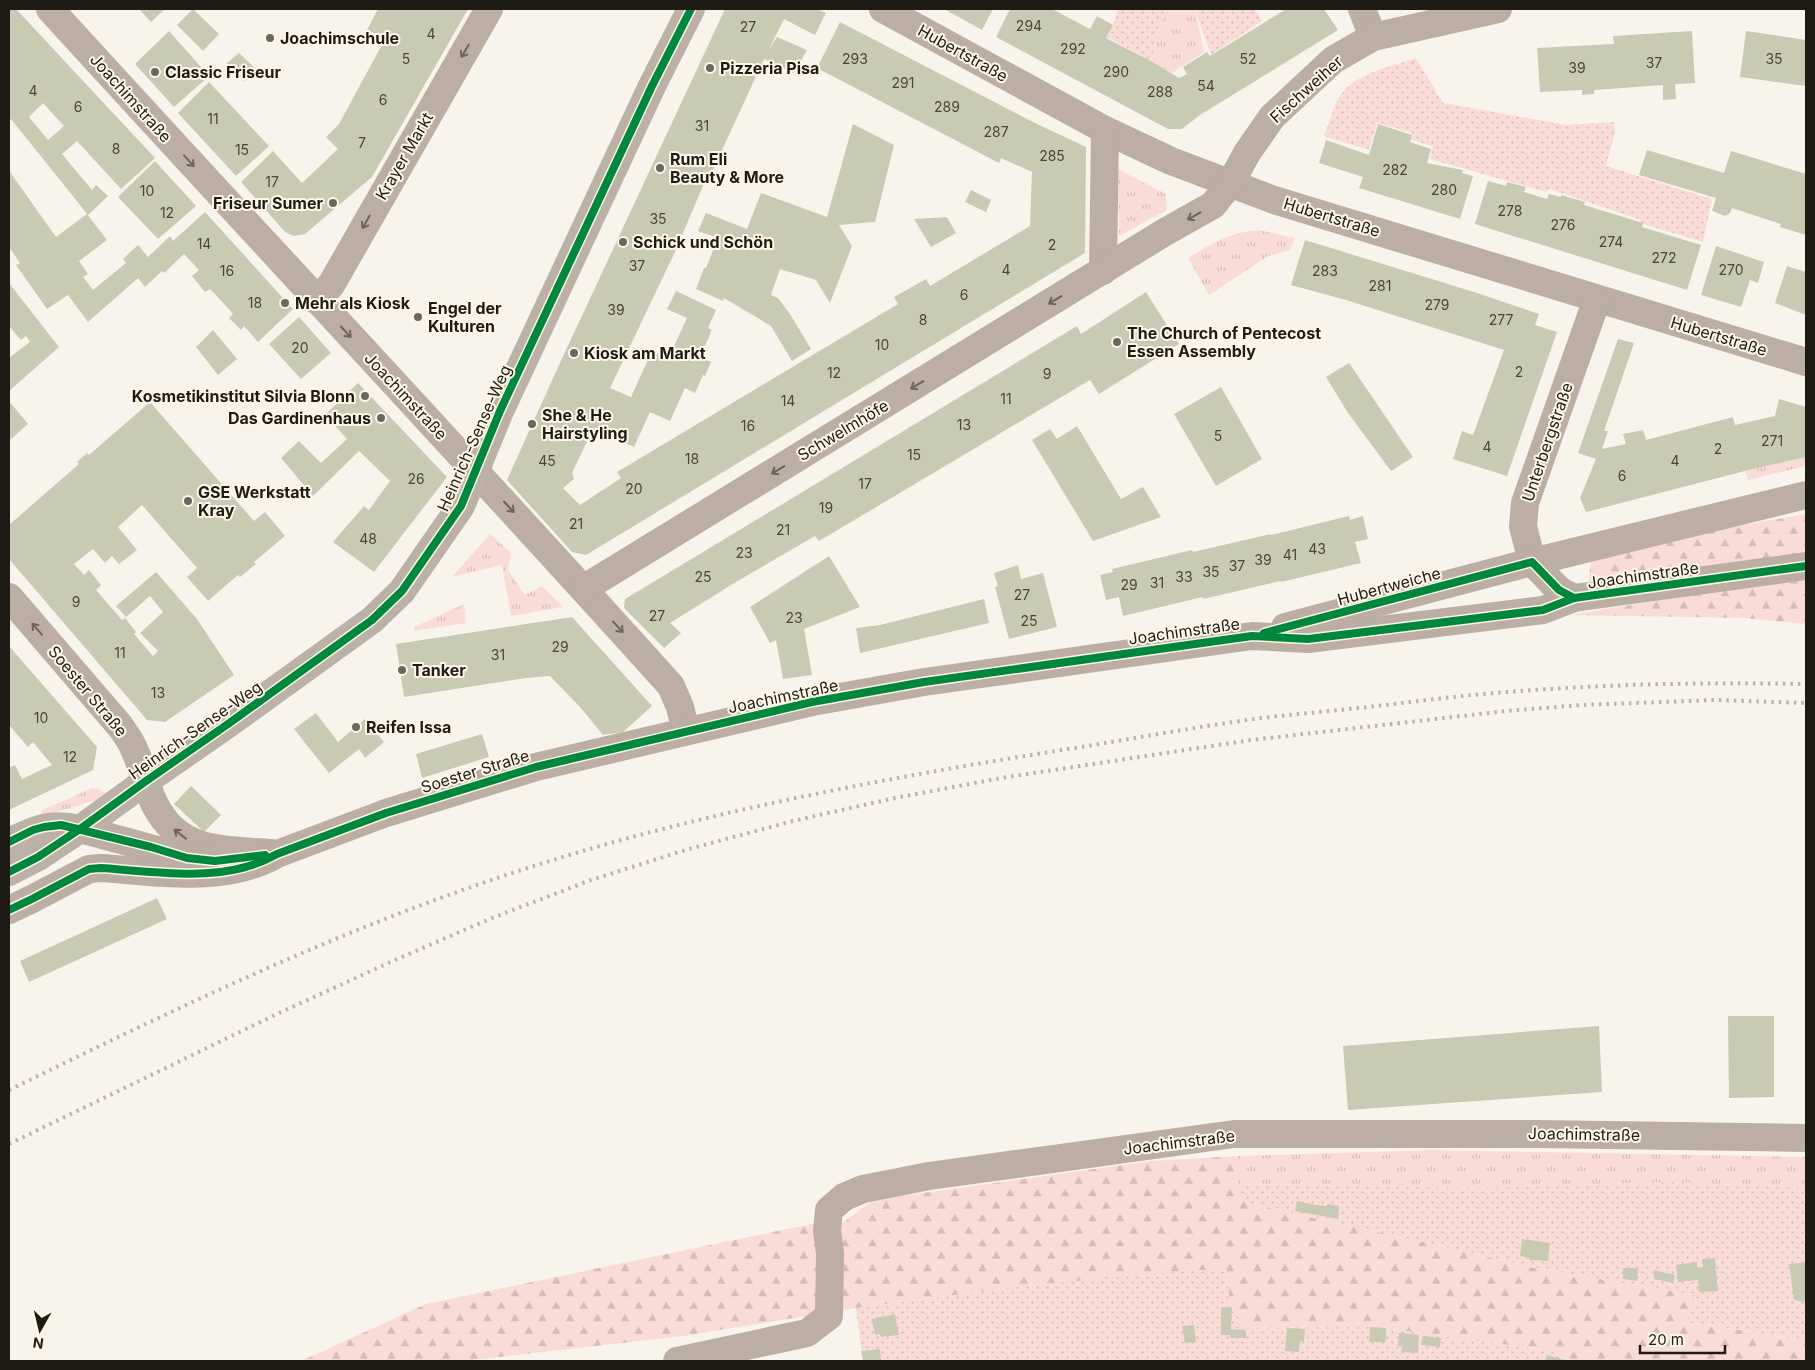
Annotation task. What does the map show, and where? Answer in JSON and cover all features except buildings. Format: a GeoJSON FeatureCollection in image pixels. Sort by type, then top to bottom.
{"type":"FeatureCollection","features":[{"type":"Feature","properties":{"kind":"main road","name":"Heinrich-Sense-Weg"},"geometry":{"type":"LineString","coordinates":[[9,872],[38,857],[80,829],[372,620],[402,591],[454,518],[476,471],[500,411],[652,86],[691,9]]}},
{"type":"Feature","properties":{"kind":"main road"},"geometry":{"type":"LineString","coordinates":[[9,842],[33,830],[44,827],[61,825],[80,829]]}},
{"type":"Feature","properties":{"kind":"street","name":"Joachimstraße"},"geometry":{"type":"LineString","coordinates":[[50,9],[316,300],[476,471],[671,686],[680,706],[686,731],[812,702],[924,682],[1252,636],[1308,639],[1543,610],[1574,598],[1806,566]]}},
{"type":"Feature","properties":{"kind":"street","name":"Krayer Markt"},"geometry":{"type":"LineString","coordinates":[[316,300],[332,285],[489,9]]}},
{"type":"Feature","properties":{"kind":"street","name":"Hubertstraße"},"geometry":{"type":"LineString","coordinates":[[883,9],[1105,130],[1171,161],[1230,184],[1283,203],[1806,362]]}},
{"type":"Feature","properties":{"kind":"street"},"geometry":{"type":"LineString","coordinates":[[1362,9],[1373,38]]}},
{"type":"Feature","properties":{"kind":"street","name":"Fischweiher"},"geometry":{"type":"LineString","coordinates":[[1230,184],[1247,153],[1272,117],[1333,60],[1373,38],[1498,9]]}},
{"type":"Feature","properties":{"kind":"street"},"geometry":{"type":"LineString","coordinates":[[1103,271],[1105,130]]}},
{"type":"Feature","properties":{"kind":"street","name":"Schwelmhöfe"},"geometry":{"type":"LineString","coordinates":[[584,589],[1165,232],[1213,205],[1230,184]]}},
{"type":"Feature","properties":{"kind":"street","name":"Unterbergstraße"},"geometry":{"type":"LineString","coordinates":[[1574,598],[1559,590],[1532,562],[1523,526],[1525,503],[1596,299]]}},
{"type":"Feature","properties":{"kind":"street","name":"Hubertweiche"},"geometry":{"type":"LineString","coordinates":[[1252,636],[1532,562],[1806,495]]}},
{"type":"Feature","properties":{"kind":"street","name":"Soester Straße"},"geometry":{"type":"LineString","coordinates":[[9,597],[120,726],[134,747],[152,798],[172,827],[188,840],[212,848],[278,854]]}},
{"type":"Feature","properties":{"kind":"street","name":"Soester Straße"},"geometry":{"type":"LineString","coordinates":[[9,910],[90,869],[194,873],[234,870],[262,862],[278,854],[386,813],[536,767],[686,731]]}},
{"type":"Feature","properties":{"kind":"street","name":"Soester Straße"},"geometry":{"type":"LineString","coordinates":[[80,829],[187,858],[215,861],[278,854]]}},
{"type":"Feature","properties":{"kind":"street","name":"Joachimstraße"},"geometry":{"type":"LineString","coordinates":[[677,1361],[807,1333],[829,1316],[829,1210],[844,1197],[862,1189],[930,1176],[1234,1134],[1537,1134],[1806,1138]]}},
{"type":"Feature","properties":{"kind":"green space"},"geometry":{"type":"Polygon","coordinates":[[[1118,9],[1164,9],[1151,61],[1107,37],[1118,9]]]}},
{"type":"Feature","properties":{"kind":"green space"},"geometry":{"type":"Polygon","coordinates":[[[1164,9],[1195,9],[1204,52],[1172,73],[1151,61],[1164,9]]]}},
{"type":"Feature","properties":{"kind":"green space"},"geometry":{"type":"Polygon","coordinates":[[[1195,9],[1255,9],[1262,21],[1211,55],[1195,9]]]}},
{"type":"Feature","properties":{"kind":"green space"},"geometry":{"type":"Polygon","coordinates":[[[1416,58],[1443,103],[1566,125],[1614,122],[1615,132],[1606,166],[1712,199],[1703,242],[1640,223],[1641,220],[1550,189],[1546,192],[1430,159],[1433,146],[1411,140],[1412,133],[1377,123],[1369,150],[1324,136],[1338,99],[1353,83],[1373,72],[1416,58]]]}},
{"type":"Feature","properties":{"kind":"green space"},"geometry":{"type":"Polygon","coordinates":[[[1118,169],[1166,194],[1167,210],[1119,236],[1118,169]]]}},
{"type":"Feature","properties":{"kind":"green space"},"geometry":{"type":"Polygon","coordinates":[[[1259,230],[1295,238],[1290,250],[1268,256],[1209,295],[1188,258],[1230,236],[1259,230]]]}},
{"type":"Feature","properties":{"kind":"green space"},"geometry":{"type":"Polygon","coordinates":[[[1806,457],[1806,466],[1748,480],[1745,471],[1806,457]]]}},
{"type":"Feature","properties":{"kind":"green space"},"geometry":{"type":"Polygon","coordinates":[[[1806,514],[1806,556],[1589,581],[1591,557],[1692,534],[1806,514]]]}},
{"type":"Feature","properties":{"kind":"green space"},"geometry":{"type":"Polygon","coordinates":[[[490,534],[511,553],[508,570],[525,595],[542,586],[563,607],[511,616],[502,565],[452,577],[490,534]]]}},
{"type":"Feature","properties":{"kind":"green space"},"geometry":{"type":"Polygon","coordinates":[[[1806,580],[1806,624],[1744,618],[1570,615],[1732,588],[1806,580]]]}},
{"type":"Feature","properties":{"kind":"green space"},"geometry":{"type":"Polygon","coordinates":[[[464,604],[466,623],[414,631],[414,627],[464,604]]]}},
{"type":"Feature","properties":{"kind":"green space"},"geometry":{"type":"Polygon","coordinates":[[[92,788],[99,789],[109,796],[44,816],[41,811],[92,788]]]}},
{"type":"Feature","properties":{"kind":"green space"},"geometry":{"type":"Polygon","coordinates":[[[1431,1150],[1806,1157],[1806,1188],[1673,1182],[1477,1188],[1238,1184],[1238,1156],[1431,1150]]]}},
{"type":"Feature","properties":{"kind":"green space"},"geometry":{"type":"Polygon","coordinates":[[[1238,1156],[1239,1201],[1535,1268],[1696,1295],[1687,1322],[1806,1340],[1806,1361],[1571,1361],[1551,1351],[1376,1327],[1243,1328],[1229,1299],[1227,1271],[1032,1285],[856,1308],[683,1336],[464,1361],[301,1361],[426,1304],[811,1224],[844,1222],[873,1200],[1151,1161],[1238,1156]]]}},
{"type":"Feature","properties":{"kind":"green space"},"geometry":{"type":"Polygon","coordinates":[[[1673,1182],[1806,1188],[1806,1340],[1687,1322],[1695,1295],[1535,1268],[1239,1201],[1238,1184],[1477,1188],[1673,1182]]]}},
{"type":"Feature","properties":{"kind":"green space"},"geometry":{"type":"Polygon","coordinates":[[[1198,1270],[1227,1270],[1229,1299],[1244,1328],[1376,1327],[1551,1351],[1571,1361],[863,1361],[856,1308],[1032,1285],[1198,1270]]]}},
{"type":"Feature","properties":{"kind":"railway"},"geometry":{"type":"LineString","coordinates":[[9,1090],[241,980],[359,929],[419,906],[553,860],[627,838],[777,802],[929,772],[1205,726],[1279,716],[1544,689],[1656,684],[1806,684]]}},
{"type":"Feature","properties":{"kind":"railway"},"geometry":{"type":"LineString","coordinates":[[9,1144],[279,1013],[492,918],[591,880],[689,849],[793,821],[895,798],[1001,778],[1251,740],[1506,711],[1581,705],[1716,700],[1806,703]]}},
{"type":"Feature","properties":{"kind":"cycle path"},"geometry":{"type":"LineString","coordinates":[[9,872],[38,857],[80,829],[228,724],[372,620],[402,591],[461,506],[500,411],[652,86],[691,9]]}},
{"type":"Feature","properties":{"kind":"cycle path"},"geometry":{"type":"LineString","coordinates":[[1264,633],[1532,562],[1559,590],[1574,598]]}},
{"type":"Feature","properties":{"kind":"cycle path"},"geometry":{"type":"LineString","coordinates":[[9,910],[89,869],[101,868],[191,874],[214,873],[236,869],[257,863],[386,813],[536,767],[812,702],[924,682],[1252,636],[1308,639],[1543,610],[1574,598],[1806,566]]}},
{"type":"Feature","properties":{"kind":"cycle path"},"geometry":{"type":"LineString","coordinates":[[9,842],[33,830],[61,825],[151,847],[187,858],[215,861],[265,855]]}},
{"type":"Feature","properties":{"kind":"place","name":"Joachimschule"},"geometry":{"type":"Point","coordinates":[270,38]}},
{"type":"Feature","properties":{"kind":"place","name":"Pizzeria Pisa"},"geometry":{"type":"Point","coordinates":[710,68]}},
{"type":"Feature","properties":{"kind":"place","name":"Classic Friseur"},"geometry":{"type":"Point","coordinates":[155,72]}},
{"type":"Feature","properties":{"kind":"place","name":"Rum Eli Beauty & More"},"geometry":{"type":"Point","coordinates":[660,168]}},
{"type":"Feature","properties":{"kind":"place","name":"Friseur Sumer"},"geometry":{"type":"Point","coordinates":[333,203]}},
{"type":"Feature","properties":{"kind":"place","name":"Schick und Schön"},"geometry":{"type":"Point","coordinates":[623,242]}},
{"type":"Feature","properties":{"kind":"place","name":"Mehr als Kiosk"},"geometry":{"type":"Point","coordinates":[285,303]}},
{"type":"Feature","properties":{"kind":"place","name":"Engel der Kulturen"},"geometry":{"type":"Point","coordinates":[418,317]}},
{"type":"Feature","properties":{"kind":"place","name":"The Church of Pentecost Essen Assembly"},"geometry":{"type":"Point","coordinates":[1117,342]}},
{"type":"Feature","properties":{"kind":"place","name":"Kiosk am Markt"},"geometry":{"type":"Point","coordinates":[574,353]}},
{"type":"Feature","properties":{"kind":"place","name":"Kosmetikinstitut Silvia Blonn"},"geometry":{"type":"Point","coordinates":[365,396]}},
{"type":"Feature","properties":{"kind":"place","name":"Das Gardinenhaus"},"geometry":{"type":"Point","coordinates":[381,418]}},
{"type":"Feature","properties":{"kind":"place","name":"She & He Hairstyling"},"geometry":{"type":"Point","coordinates":[532,424]}},
{"type":"Feature","properties":{"kind":"place","name":"GSE Werkstatt Kray"},"geometry":{"type":"Point","coordinates":[188,501]}},
{"type":"Feature","properties":{"kind":"place","name":"Tanker"},"geometry":{"type":"Point","coordinates":[402,670]}},
{"type":"Feature","properties":{"kind":"place","name":"Reifen Issa"},"geometry":{"type":"Point","coordinates":[356,727]}}]}
